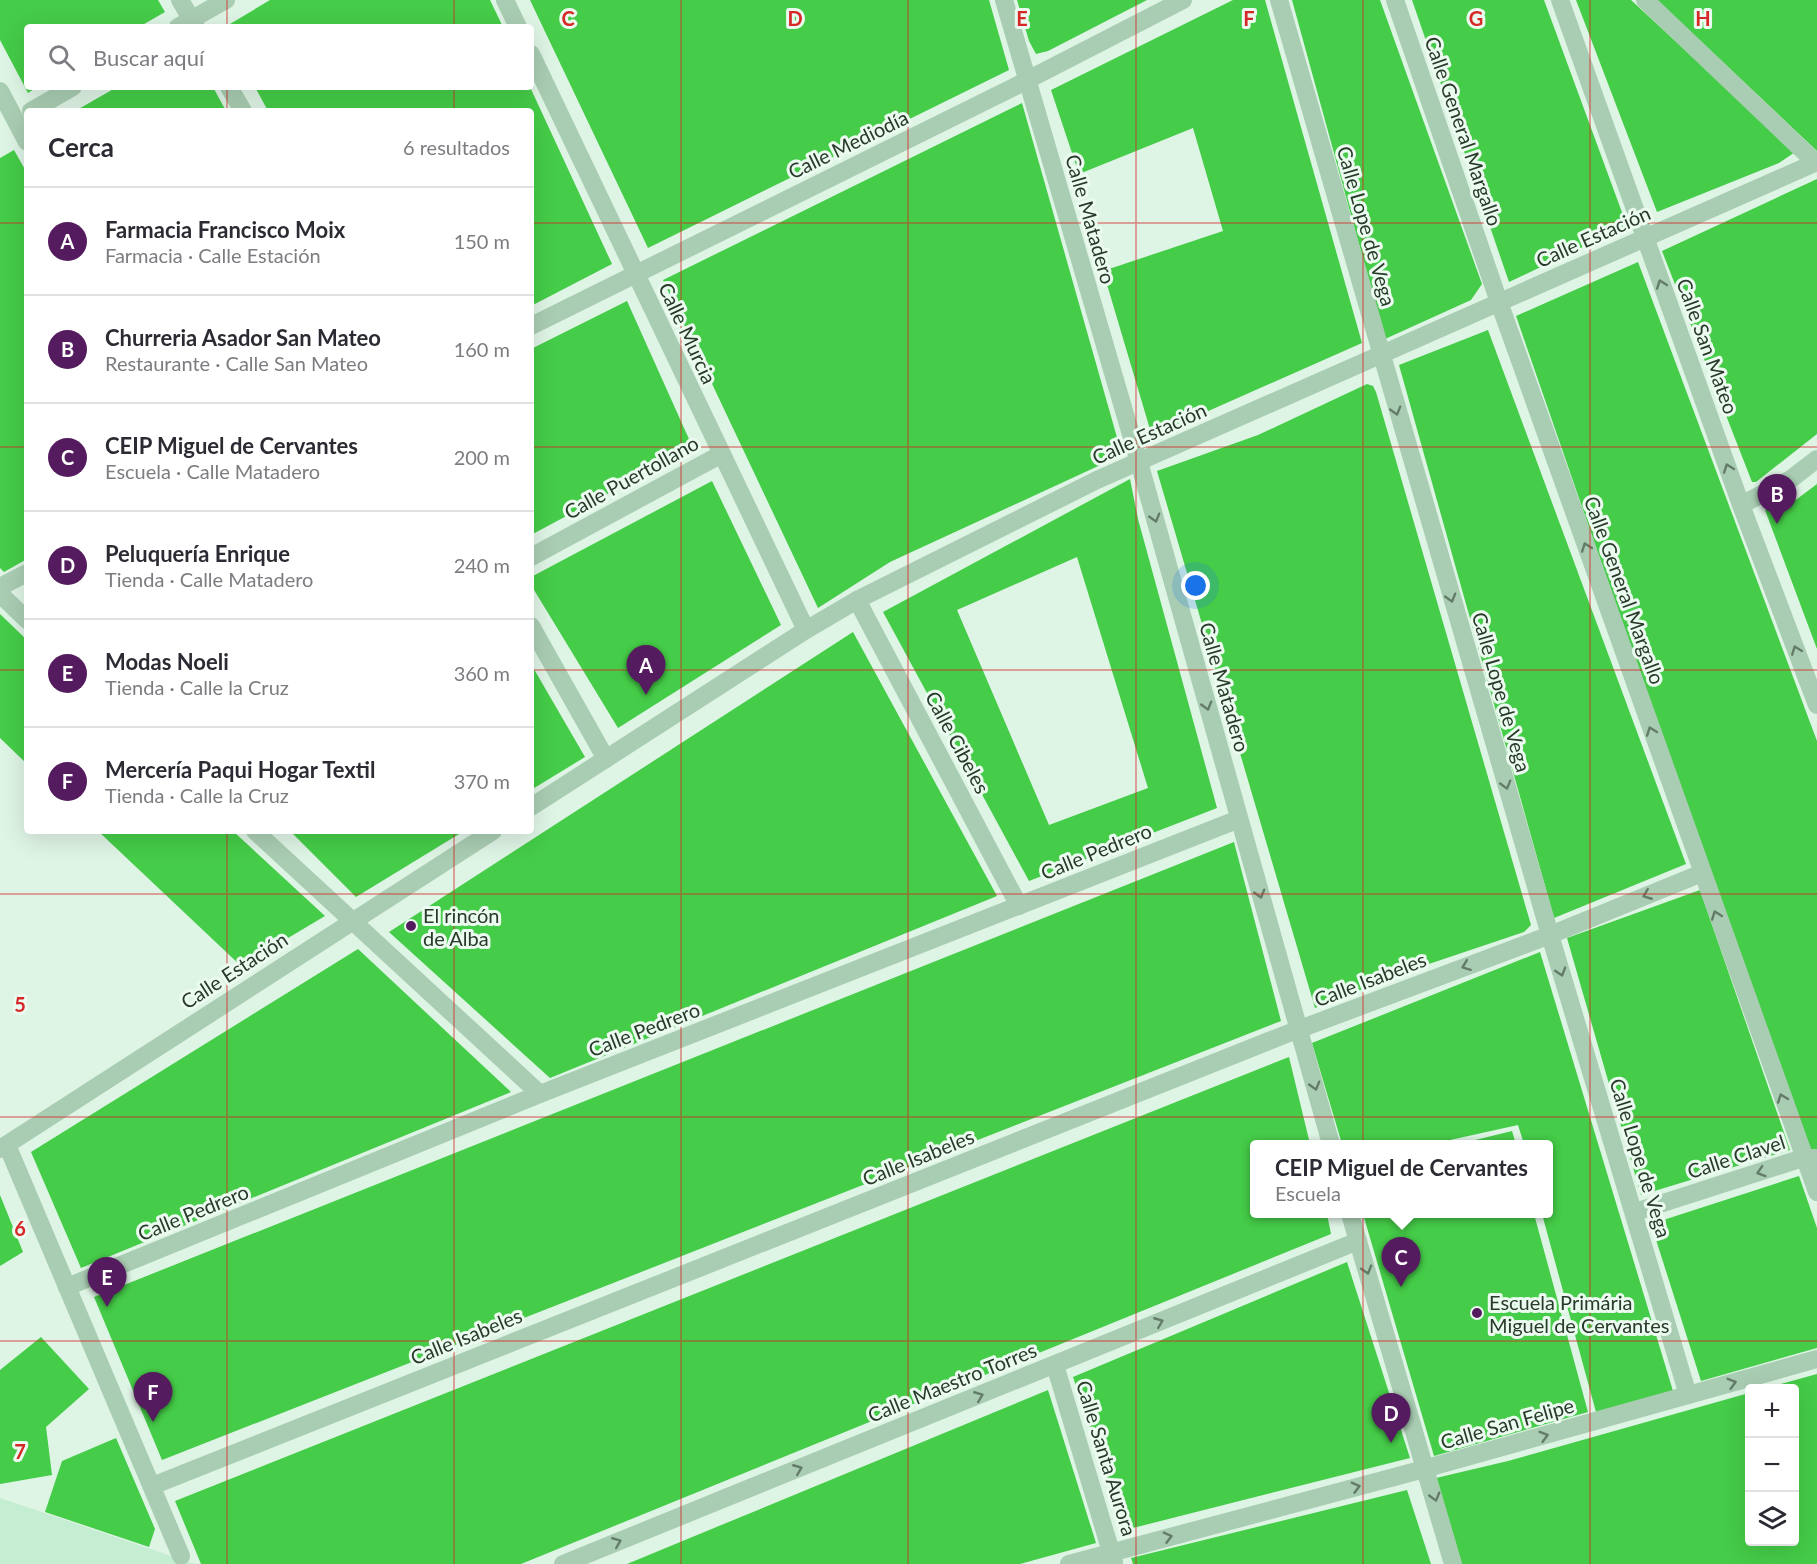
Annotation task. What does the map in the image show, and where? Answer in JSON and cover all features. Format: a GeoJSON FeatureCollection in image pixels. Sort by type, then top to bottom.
{"type":"FeatureCollection","features":[{"type":"Feature","properties":{"kind":"street"},"geometry":{"type":"LineString","coordinates":[[180,0],[188,24],[226,0]]}},
{"type":"Feature","properties":{"kind":"street"},"geometry":{"type":"LineString","coordinates":[[505,0],[517,24]]}},
{"type":"Feature","properties":{"kind":"street","name":"Calle Matadero"},"geometry":{"type":"LineString","coordinates":[[1004,0],[1139,462],[1330,1140]]}},
{"type":"Feature","properties":{"kind":"street","name":"Calle Mediodía"},"geometry":{"type":"LineString","coordinates":[[534,324],[634,273],[1027,81],[1184,0]]}},
{"type":"Feature","properties":{"kind":"street","name":"Calle Lope de Vega"},"geometry":{"type":"LineString","coordinates":[[1280,0],[1380,355],[1688,1395]]}},
{"type":"Feature","properties":{"kind":"street","name":"Calle General Margallo"},"geometry":{"type":"LineString","coordinates":[[1395,0],[1499,302],[1702,873],[1810,1158],[1817,1192]]}},
{"type":"Feature","properties":{"kind":"street","name":"Calle San Mateo"},"geometry":{"type":"LineString","coordinates":[[1560,0],[1741,505],[1811,671],[1817,705]]}},
{"type":"Feature","properties":{"kind":"street"},"geometry":{"type":"LineString","coordinates":[[1645,0],[1816,162]]}},
{"type":"Feature","properties":{"kind":"street","name":"Calle Murcia"},"geometry":{"type":"LineString","coordinates":[[534,60],[806,630]]}},
{"type":"Feature","properties":{"kind":"street"},"geometry":{"type":"LineString","coordinates":[[36,108],[68,90]]}},
{"type":"Feature","properties":{"kind":"street"},"geometry":{"type":"LineString","coordinates":[[231,90],[241,108]]}},
{"type":"Feature","properties":{"kind":"street"},"geometry":{"type":"LineString","coordinates":[[0,92],[18,118],[24,134]]}},
{"type":"Feature","properties":{"kind":"street","name":"Calle Estación"},"geometry":{"type":"LineString","coordinates":[[534,805],[806,630],[857,600],[1139,462],[1816,162]]}},
{"type":"Feature","properties":{"kind":"street","name":"Calle Puertollano"},"geometry":{"type":"LineString","coordinates":[[534,555],[720,454]]}},
{"type":"Feature","properties":{"kind":"street"},"geometry":{"type":"LineString","coordinates":[[1741,505],[1791,479],[1817,459]]}},
{"type":"Feature","properties":{"kind":"street"},"geometry":{"type":"LineString","coordinates":[[0,587],[24,575]]}},
{"type":"Feature","properties":{"kind":"street"},"geometry":{"type":"LineString","coordinates":[[0,594],[24,617]]}},
{"type":"Feature","properties":{"kind":"street","name":"Calle Cibeles"},"geometry":{"type":"LineString","coordinates":[[857,600],[1019,906]]}},
{"type":"Feature","properties":{"kind":"street"},"geometry":{"type":"LineString","coordinates":[[534,631],[606,759]]}},
{"type":"Feature","properties":{"kind":"street","name":"Calle Pedrero"},"geometry":{"type":"LineString","coordinates":[[67,1287],[540,1094],[1239,819]]}},
{"type":"Feature","properties":{"kind":"street"},"geometry":{"type":"LineString","coordinates":[[258,834],[540,1094]]}},
{"type":"Feature","properties":{"kind":"street","name":"Calle Estación"},"geometry":{"type":"LineString","coordinates":[[4,1147],[488,834]]}},
{"type":"Feature","properties":{"kind":"street","name":"Calle Isabeles"},"geometry":{"type":"LineString","coordinates":[[152,1486],[1299,1029],[1550,935],[1702,873]]}},
{"type":"Feature","properties":{"kind":"street"},"geometry":{"type":"LineString","coordinates":[[4,1147],[67,1287],[181,1556]]}},
{"type":"Feature","properties":{"kind":"street","name":"Calle Clavel"},"geometry":{"type":"LineString","coordinates":[[1635,1212],[1810,1158]]}},
{"type":"Feature","properties":{"kind":"street"},"geometry":{"type":"LineString","coordinates":[[1351,1218],[1427,1468],[1453,1564]]}},
{"type":"Feature","properties":{"kind":"street","name":"Calle Maestro Torres"},"geometry":{"type":"LineString","coordinates":[[563,1564],[1358,1240]]}},
{"type":"Feature","properties":{"kind":"street","name":"Calle San Felipe"},"geometry":{"type":"LineString","coordinates":[[1070,1564],[1113,1558],[1817,1359]]}},
{"type":"Feature","properties":{"kind":"street","name":"Calle Santa Aurora"},"geometry":{"type":"LineString","coordinates":[[1055,1365],[1113,1558]]}},
{"type":"Feature","properties":{"kind":"shaded area"},"geometry":{"type":"Polygon","coordinates":[[[0,1498],[195,1564],[0,1564],[0,1498]]]}},
{"type":"Feature","properties":{"kind":"building"},"geometry":{"type":"Polygon","coordinates":[[[0,0],[158,0],[165,12],[144,24],[24,24],[24,85],[0,40],[0,0]]]}},
{"type":"Feature","properties":{"kind":"building"},"geometry":{"type":"Polygon","coordinates":[[[270,0],[490,0],[502,24],[230,24],[270,0]]]}},
{"type":"Feature","properties":{"kind":"building"},"geometry":{"type":"Polygon","coordinates":[[[530,0],[989,0],[1009,70],[648,248],[530,0]]]}},
{"type":"Feature","properties":{"kind":"building"},"geometry":{"type":"Polygon","coordinates":[[[1017,0],[1147,0],[1048,51],[1036,54],[1029,41],[1017,0]]]}},
{"type":"Feature","properties":{"kind":"building"},"geometry":{"type":"Polygon","coordinates":[[[1233,0],[1265,0],[1362,343],[1152,436],[1103,271],[1223,231],[1193,128],[1079,174],[1051,90],[1233,0]]]}},
{"type":"Feature","properties":{"kind":"building"},"geometry":{"type":"Polygon","coordinates":[[[1292,0],[1380,0],[1482,284],[1471,300],[1385,339],[1292,0]]]}},
{"type":"Feature","properties":{"kind":"building"},"geometry":{"type":"Polygon","coordinates":[[[1412,0],[1544,0],[1627,226],[1509,282],[1412,0]]]}},
{"type":"Feature","properties":{"kind":"building"},"geometry":{"type":"Polygon","coordinates":[[[1576,0],[1631,0],[1795,152],[1779,163],[1657,212],[1576,0]]]}},
{"type":"Feature","properties":{"kind":"building"},"geometry":{"type":"Polygon","coordinates":[[[1657,0],[1817,0],[1817,151],[1657,0]]]}},
{"type":"Feature","properties":{"kind":"building"},"geometry":{"type":"Polygon","coordinates":[[[112,90],[215,90],[224,108],[80,108],[112,90]]]}},
{"type":"Feature","properties":{"kind":"building"},"geometry":{"type":"Polygon","coordinates":[[[257,90],[531,90],[612,264],[534,304],[534,108],[266,108],[257,90]]]}},
{"type":"Feature","properties":{"kind":"building"},"geometry":{"type":"Polygon","coordinates":[[[1022,103],[1122,455],[890,562],[818,608],[663,280],[1022,103]]]}},
{"type":"Feature","properties":{"kind":"building"},"geometry":{"type":"Polygon","coordinates":[[[14,150],[24,168],[24,561],[4,572],[0,568],[0,158],[14,150]]]}},
{"type":"Feature","properties":{"kind":"building"},"geometry":{"type":"Polygon","coordinates":[[[1817,179],[1817,434],[1756,482],[1752,482],[1662,251],[1817,179]]]}},
{"type":"Feature","properties":{"kind":"building"},"geometry":{"type":"Polygon","coordinates":[[[1638,262],[1817,741],[1817,1151],[1811,1151],[1802,1143],[1516,316],[1638,262]]]}},
{"type":"Feature","properties":{"kind":"building"},"geometry":{"type":"Polygon","coordinates":[[[627,301],[693,448],[534,533],[534,348],[627,301]]]}},
{"type":"Feature","properties":{"kind":"building"},"geometry":{"type":"Polygon","coordinates":[[[1488,330],[1686,864],[1554,918],[1399,365],[1488,330]]]}},
{"type":"Feature","properties":{"kind":"building"},"geometry":{"type":"Polygon","coordinates":[[[1367,384],[1373,386],[1376,392],[1531,925],[1524,932],[1414,969],[1315,1008],[1157,471],[1258,435],[1367,384]]]}},
{"type":"Feature","properties":{"kind":"building"},"geometry":{"type":"Polygon","coordinates":[[[1130,479],[1138,519],[1217,808],[1029,881],[883,612],[1130,479]],[[1077,557],[957,610],[1049,825],[1148,788],[1077,557]]]}},
{"type":"Feature","properties":{"kind":"building"},"geometry":{"type":"Polygon","coordinates":[[[712,481],[781,625],[618,728],[534,590],[534,575],[712,481]]]}},
{"type":"Feature","properties":{"kind":"building"},"geometry":{"type":"Polygon","coordinates":[[[1817,484],[1817,649],[1765,510],[1797,499],[1817,484]]]}},
{"type":"Feature","properties":{"kind":"building"},"geometry":{"type":"Polygon","coordinates":[[[0,614],[24,637],[24,761],[0,738],[0,614]]]}},
{"type":"Feature","properties":{"kind":"building"},"geometry":{"type":"Polygon","coordinates":[[[853,632],[997,896],[550,1078],[389,932],[853,632]]]}},
{"type":"Feature","properties":{"kind":"building"},"geometry":{"type":"Polygon","coordinates":[[[534,669],[585,757],[534,788],[534,669]]]}},
{"type":"Feature","properties":{"kind":"building"},"geometry":{"type":"Polygon","coordinates":[[[101,834],[236,834],[325,916],[241,966],[101,834]]]}},
{"type":"Feature","properties":{"kind":"building"},"geometry":{"type":"Polygon","coordinates":[[[293,834],[459,834],[356,897],[293,834]]]}},
{"type":"Feature","properties":{"kind":"building"},"geometry":{"type":"Polygon","coordinates":[[[1234,842],[1281,1021],[162,1460],[94,1297],[1234,842]]]}},
{"type":"Feature","properties":{"kind":"building"},"geometry":{"type":"Polygon","coordinates":[[[1700,890],[1790,1150],[1641,1195],[1567,938],[1700,890]]]}},
{"type":"Feature","properties":{"kind":"building"},"geometry":{"type":"Polygon","coordinates":[[[358,949],[511,1092],[81,1268],[31,1152],[358,949]]]}},
{"type":"Feature","properties":{"kind":"building"},"geometry":{"type":"Polygon","coordinates":[[[1540,952],[1673,1391],[1596,1412],[1543,1218],[1553,1218],[1553,1140],[1523,1140],[1518,1125],[1450,1140],[1341,1140],[1312,1043],[1540,952]]]}},
{"type":"Feature","properties":{"kind":"building"},"geometry":{"type":"Polygon","coordinates":[[[1289,1057],[1309,1140],[1250,1140],[1250,1218],[1328,1218],[1331,1234],[521,1564],[201,1564],[175,1501],[1289,1057]]]}},
{"type":"Feature","properties":{"kind":"building"},"geometry":{"type":"Polygon","coordinates":[[[1512,1131],[1515,1140],[1475,1140],[1512,1131]]]}},
{"type":"Feature","properties":{"kind":"building"},"geometry":{"type":"Polygon","coordinates":[[[1799,1176],[1817,1228],[1817,1348],[1701,1381],[1651,1224],[1799,1176]]]}},
{"type":"Feature","properties":{"kind":"building"},"geometry":{"type":"Polygon","coordinates":[[[0,1195],[23,1252],[0,1266],[0,1195]]]}},
{"type":"Feature","properties":{"kind":"building","name":"Escuela Primária Miguel de Cervantes"},"geometry":{"type":"Polygon","coordinates":[[[1364,1218],[1535,1218],[1588,1412],[1434,1456],[1364,1218]]]}},
{"type":"Feature","properties":{"kind":"building"},"geometry":{"type":"Polygon","coordinates":[[[1347,1262],[1410,1458],[1125,1530],[1073,1377],[1347,1262]]]}},
{"type":"Feature","properties":{"kind":"building"},"geometry":{"type":"Polygon","coordinates":[[[41,1337],[89,1389],[46,1427],[52,1475],[0,1484],[0,1370],[41,1337]]]}},
{"type":"Feature","properties":{"kind":"building"},"geometry":{"type":"Polygon","coordinates":[[[1817,1374],[1817,1564],[1460,1564],[1436,1478],[1508,1461],[1745,1394],[1745,1546],[1799,1546],[1799,1384],[1781,1384],[1817,1374]]]}},
{"type":"Feature","properties":{"kind":"building"},"geometry":{"type":"Polygon","coordinates":[[[1048,1390],[1096,1543],[1020,1564],[627,1564],[1048,1390]]]}},
{"type":"Feature","properties":{"kind":"building"},"geometry":{"type":"Polygon","coordinates":[[[116,1438],[155,1529],[149,1547],[45,1512],[62,1461],[116,1438]]]}},
{"type":"Feature","properties":{"kind":"building"},"geometry":{"type":"Polygon","coordinates":[[[1407,1490],[1431,1564],[1133,1564],[1131,1558],[1407,1490]]]}},
{"type":"Feature","properties":{"kind":"place","name":"Churreria Asador San Mateo"},"geometry":{"type":"Point","coordinates":[1777,524]}},
{"type":"Feature","properties":{"kind":"place","name":"Farmacia Francisco Moix"},"geometry":{"type":"Point","coordinates":[646,695]}},
{"type":"Feature","properties":{"kind":"place","name":"El rincón de Alba"},"geometry":{"type":"Point","coordinates":[411,926]}},
{"type":"Feature","properties":{"kind":"place","name":"CEIP Miguel de Cervantes"},"geometry":{"type":"Point","coordinates":[1401,1287]}},
{"type":"Feature","properties":{"kind":"place","name":"Modas Noeli"},"geometry":{"type":"Point","coordinates":[107,1307]}},
{"type":"Feature","properties":{"kind":"place","name":"Escuela Primária Miguel de Cervantes"},"geometry":{"type":"Point","coordinates":[1477,1313]}},
{"type":"Feature","properties":{"kind":"place","name":"Mercería Paqui Hogar Textil"},"geometry":{"type":"Point","coordinates":[153,1422]}},
{"type":"Feature","properties":{"kind":"place","name":"Peluquería Enrique"},"geometry":{"type":"Point","coordinates":[1391,1443]}}]}
